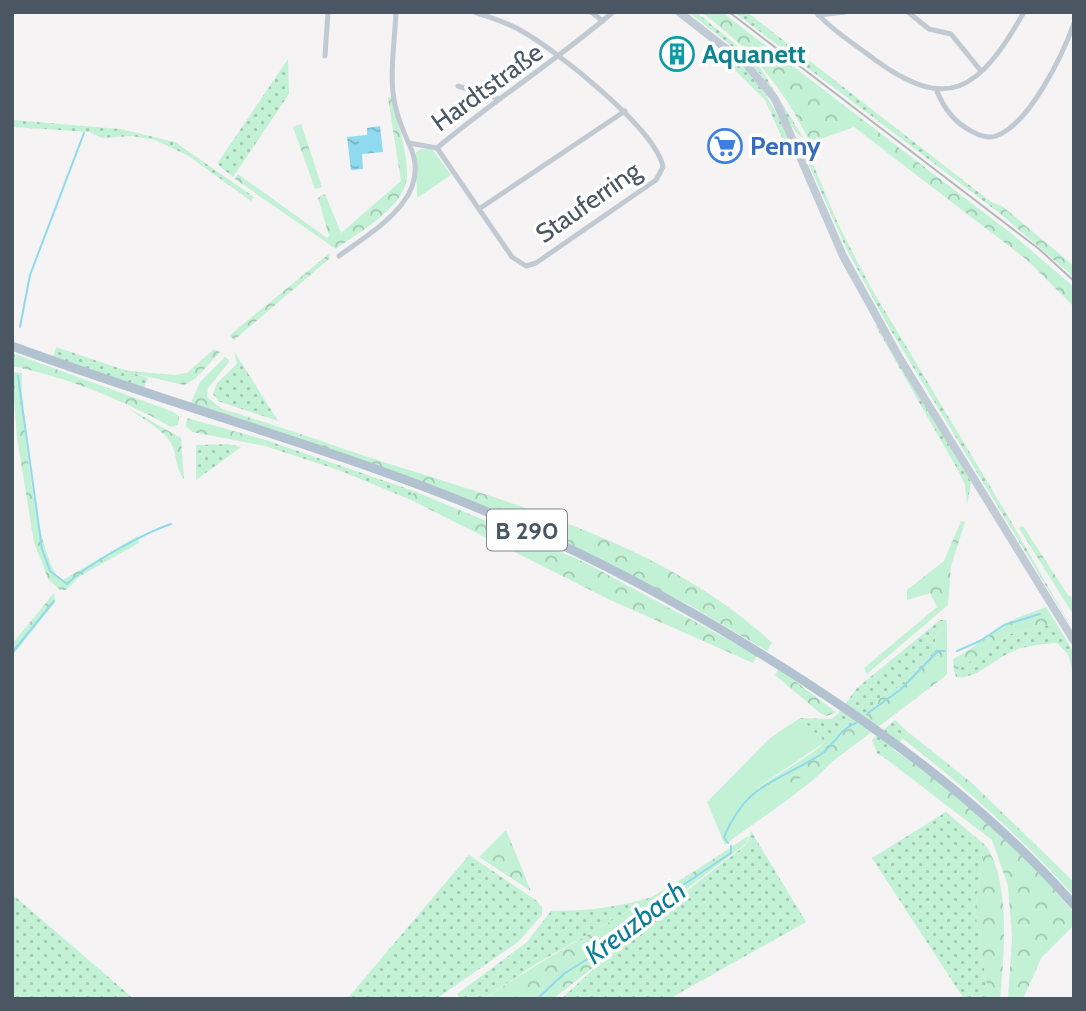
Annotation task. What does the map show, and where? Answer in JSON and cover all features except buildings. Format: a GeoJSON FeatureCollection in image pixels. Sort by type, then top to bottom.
{"type":"FeatureCollection","features":[{"type":"Feature","properties":{"kind":"main road","name":"B 290"},"geometry":{"type":"LineString","coordinates":[[12,346],[472,506],[566,546],[702,618],[832,699],[907,751],[996,824],[1074,905]]}},
{"type":"Feature","properties":{"kind":"street"},"geometry":{"type":"LineString","coordinates":[[325,56],[328,12]]}},
{"type":"Feature","properties":{"kind":"street"},"geometry":{"type":"LineString","coordinates":[[339,257],[404,204],[414,179],[409,144],[402,134],[392,92],[396,12]]}},
{"type":"Feature","properties":{"kind":"street","name":"Stauferring"},"geometry":{"type":"LineString","coordinates":[[437,148],[512,257],[526,265],[536,263],[656,180],[663,167],[661,156],[625,111],[519,29],[474,12]]}},
{"type":"Feature","properties":{"kind":"street"},"geometry":{"type":"LineString","coordinates":[[591,12],[603,21]]}},
{"type":"Feature","properties":{"kind":"street","name":"Hardtstraße"},"geometry":{"type":"LineString","coordinates":[[409,144],[437,148],[497,98],[559,58],[613,12]]}},
{"type":"Feature","properties":{"kind":"street"},"geometry":{"type":"LineString","coordinates":[[679,12],[746,64],[783,114],[843,256],[894,347],[1074,641]]}},
{"type":"Feature","properties":{"kind":"street"},"geometry":{"type":"LineString","coordinates":[[817,14],[845,12]]}},
{"type":"Feature","properties":{"kind":"street"},"geometry":{"type":"LineString","coordinates":[[908,12],[929,29],[951,34],[981,71]]}},
{"type":"Feature","properties":{"kind":"street"},"geometry":{"type":"LineString","coordinates":[[817,14],[897,76],[937,91],[959,86],[981,71],[1004,45],[1024,12]]}},
{"type":"Feature","properties":{"kind":"street"},"geometry":{"type":"LineString","coordinates":[[937,91],[945,110],[966,128],[986,137],[997,136],[1034,100],[1055,65],[1074,23]]}},
{"type":"Feature","properties":{"kind":"street"},"geometry":{"type":"LineString","coordinates":[[458,86],[497,98]]}},
{"type":"Feature","properties":{"kind":"street"},"geometry":{"type":"LineString","coordinates":[[479,209],[625,111]]}},
{"type":"Feature","properties":{"kind":"green space"},"geometry":{"type":"Polygon","coordinates":[[[688,12],[696,12],[756,61],[804,139],[787,119],[767,83],[754,67],[688,12]]]}},
{"type":"Feature","properties":{"kind":"green space"},"geometry":{"type":"Polygon","coordinates":[[[701,12],[722,12],[1012,234],[1074,287],[1074,307],[1027,260],[854,127],[810,143],[789,104],[764,70],[735,40],[701,12]]]}},
{"type":"Feature","properties":{"kind":"green space"},"geometry":{"type":"Polygon","coordinates":[[[734,12],[747,12],[991,202],[1002,206],[998,212],[734,12]]]}},
{"type":"Feature","properties":{"kind":"green space"},"geometry":{"type":"Polygon","coordinates":[[[712,47],[739,63],[760,87],[791,144],[787,149],[765,100],[712,47]]]}},
{"type":"Feature","properties":{"kind":"green space"},"geometry":{"type":"Polygon","coordinates":[[[288,59],[289,94],[233,177],[217,164],[288,59]]]}},
{"type":"Feature","properties":{"kind":"green space"},"geometry":{"type":"Polygon","coordinates":[[[392,97],[405,153],[406,184],[392,207],[336,249],[235,179],[238,174],[327,238],[329,236],[318,198],[325,194],[341,233],[401,181],[388,98],[392,97]]]}},
{"type":"Feature","properties":{"kind":"green space"},"geometry":{"type":"Polygon","coordinates":[[[12,120],[120,129],[175,142],[254,197],[251,201],[187,155],[155,140],[132,136],[102,138],[89,132],[12,127],[12,120]]]}},
{"type":"Feature","properties":{"kind":"green space"},"geometry":{"type":"Polygon","coordinates":[[[301,124],[322,187],[315,189],[293,127],[301,124]]]}},
{"type":"Feature","properties":{"kind":"green space"},"geometry":{"type":"Polygon","coordinates":[[[800,144],[805,145],[838,224],[870,286],[1074,632],[887,324],[846,248],[800,144]]]}},
{"type":"Feature","properties":{"kind":"green space"},"geometry":{"type":"Polygon","coordinates":[[[432,149],[451,175],[417,198],[416,152],[432,149]]]}},
{"type":"Feature","properties":{"kind":"green space"},"geometry":{"type":"Polygon","coordinates":[[[1002,206],[1074,266],[1074,277],[998,212],[1002,206]]]}},
{"type":"Feature","properties":{"kind":"green space"},"geometry":{"type":"Polygon","coordinates":[[[330,253],[329,259],[234,340],[230,335],[330,253]]]}},
{"type":"Feature","properties":{"kind":"green space"},"geometry":{"type":"Polygon","coordinates":[[[875,325],[880,327],[971,482],[967,505],[965,485],[959,472],[875,325]]]}},
{"type":"Feature","properties":{"kind":"green space"},"geometry":{"type":"Polygon","coordinates":[[[56,347],[148,378],[143,390],[53,357],[56,347]]]}},
{"type":"Feature","properties":{"kind":"green space"},"geometry":{"type":"Polygon","coordinates":[[[214,349],[220,352],[196,378],[184,385],[119,370],[175,375],[187,373],[214,349]]]}},
{"type":"Feature","properties":{"kind":"green space"},"geometry":{"type":"Polygon","coordinates":[[[234,351],[278,421],[218,401],[213,394],[217,383],[237,364],[234,351]]]}},
{"type":"Feature","properties":{"kind":"green space"},"geometry":{"type":"Polygon","coordinates":[[[12,353],[171,411],[179,416],[178,425],[171,427],[74,383],[12,366],[12,353]]]}},
{"type":"Feature","properties":{"kind":"green space"},"geometry":{"type":"Polygon","coordinates":[[[225,357],[230,361],[208,388],[207,397],[222,409],[531,510],[584,530],[685,579],[731,609],[772,643],[767,651],[689,605],[573,546],[190,405],[200,382],[225,357]]]}},
{"type":"Feature","properties":{"kind":"green space"},"geometry":{"type":"Polygon","coordinates":[[[12,372],[22,373],[27,449],[37,515],[52,567],[61,581],[138,536],[139,543],[80,576],[66,590],[60,590],[48,579],[34,542],[17,438],[12,372]]]}},
{"type":"Feature","properties":{"kind":"green space"},"geometry":{"type":"Polygon","coordinates":[[[128,408],[181,438],[184,479],[167,438],[128,408]]]}},
{"type":"Feature","properties":{"kind":"green space"},"geometry":{"type":"Polygon","coordinates":[[[187,418],[266,440],[265,446],[192,432],[186,426],[187,418]]]}},
{"type":"Feature","properties":{"kind":"green space"},"geometry":{"type":"Polygon","coordinates":[[[266,440],[414,491],[411,500],[341,471],[265,446],[266,440]]]}},
{"type":"Feature","properties":{"kind":"green space"},"geometry":{"type":"Polygon","coordinates":[[[228,444],[241,447],[196,480],[196,445],[228,444]]]}},
{"type":"Feature","properties":{"kind":"green space"},"geometry":{"type":"Polygon","coordinates":[[[414,491],[582,561],[757,655],[753,663],[608,599],[411,500],[414,491]]]}},
{"type":"Feature","properties":{"kind":"green space"},"geometry":{"type":"Polygon","coordinates":[[[961,521],[965,522],[951,566],[948,605],[867,674],[864,668],[937,607],[930,593],[907,600],[907,590],[944,561],[961,521]]]}},
{"type":"Feature","properties":{"kind":"green space"},"geometry":{"type":"Polygon","coordinates":[[[1023,526],[1068,595],[1074,599],[1074,616],[1019,528],[1023,526]]]}},
{"type":"Feature","properties":{"kind":"green space"},"geometry":{"type":"Polygon","coordinates":[[[54,593],[55,602],[12,656],[12,644],[54,593]]]}},
{"type":"Feature","properties":{"kind":"green space"},"geometry":{"type":"Polygon","coordinates":[[[1046,607],[1056,623],[1010,634],[954,671],[953,659],[1007,623],[1046,607]]]}},
{"type":"Feature","properties":{"kind":"green space"},"geometry":{"type":"Polygon","coordinates":[[[940,620],[946,620],[947,625],[935,636],[936,650],[905,681],[880,698],[857,725],[825,742],[800,718],[831,719],[838,714],[857,688],[940,620]]]}},
{"type":"Feature","properties":{"kind":"green space"},"geometry":{"type":"Polygon","coordinates":[[[1056,623],[1074,653],[1074,677],[1068,654],[1057,643],[1019,649],[976,673],[956,677],[954,671],[1010,634],[1056,623]]]}},
{"type":"Feature","properties":{"kind":"green space"},"geometry":{"type":"Polygon","coordinates":[[[947,625],[947,674],[944,677],[833,761],[761,800],[756,789],[812,753],[834,735],[857,725],[880,698],[905,681],[936,650],[935,636],[947,625]]]}},
{"type":"Feature","properties":{"kind":"green space"},"geometry":{"type":"Polygon","coordinates":[[[779,669],[836,712],[827,716],[820,713],[775,675],[779,669]]]}},
{"type":"Feature","properties":{"kind":"green space"},"geometry":{"type":"Polygon","coordinates":[[[800,718],[825,742],[757,788],[761,799],[833,761],[794,795],[725,845],[707,802],[770,738],[800,718]]]}},
{"type":"Feature","properties":{"kind":"green space"},"geometry":{"type":"Polygon","coordinates":[[[895,720],[908,732],[886,759],[877,753],[872,740],[895,720]]]}},
{"type":"Feature","properties":{"kind":"green space"},"geometry":{"type":"Polygon","coordinates":[[[908,732],[972,783],[1074,882],[1074,896],[991,813],[902,738],[908,732]]]}},
{"type":"Feature","properties":{"kind":"green space"},"geometry":{"type":"Polygon","coordinates":[[[892,749],[942,784],[990,824],[1034,867],[1074,913],[1074,925],[1041,958],[1023,999],[1008,999],[1012,938],[1008,886],[992,840],[886,759],[892,749]]]}},
{"type":"Feature","properties":{"kind":"green space"},"geometry":{"type":"Polygon","coordinates":[[[946,812],[985,845],[975,909],[989,999],[964,999],[872,858],[946,812]]]}},
{"type":"Feature","properties":{"kind":"green space"},"geometry":{"type":"Polygon","coordinates":[[[506,830],[531,891],[479,857],[506,830]]]}},
{"type":"Feature","properties":{"kind":"green space"},"geometry":{"type":"Polygon","coordinates":[[[751,831],[806,922],[669,999],[561,999],[595,968],[598,960],[747,844],[751,831]]]}},
{"type":"Feature","properties":{"kind":"green space"},"geometry":{"type":"Polygon","coordinates":[[[748,836],[747,843],[663,907],[637,933],[553,999],[484,999],[716,858],[748,836]]]}},
{"type":"Feature","properties":{"kind":"green space"},"geometry":{"type":"Polygon","coordinates":[[[985,845],[999,878],[1002,898],[1004,941],[1000,999],[989,999],[975,909],[985,845]]]}},
{"type":"Feature","properties":{"kind":"green space"},"geometry":{"type":"Polygon","coordinates":[[[469,855],[537,901],[542,908],[542,915],[518,942],[436,999],[347,999],[469,855]]]}},
{"type":"Feature","properties":{"kind":"green space"},"geometry":{"type":"Polygon","coordinates":[[[12,894],[134,999],[12,999],[12,894]]]}},
{"type":"Feature","properties":{"kind":"green space"},"geometry":{"type":"Polygon","coordinates":[[[655,896],[534,965],[484,999],[460,999],[457,994],[527,942],[551,911],[604,908],[655,896]]]}},
{"type":"Feature","properties":{"kind":"water"},"geometry":{"type":"Polygon","coordinates":[[[380,126],[383,152],[362,154],[363,169],[351,170],[347,137],[367,135],[367,128],[380,126]]]}},
{"type":"Feature","properties":{"kind":"waterway"},"geometry":{"type":"LineString","coordinates":[[20,327],[30,275],[84,133]]}},
{"type":"Feature","properties":{"kind":"waterway"},"geometry":{"type":"LineString","coordinates":[[18,376],[42,549],[50,571],[67,584],[116,550],[171,524]]}},
{"type":"Feature","properties":{"kind":"waterway"},"geometry":{"type":"LineString","coordinates":[[12,653],[54,601]]}},
{"type":"Feature","properties":{"kind":"waterway","name":"Kreuzbach"},"geometry":{"type":"LineString","coordinates":[[957,651],[980,641],[1004,625],[1040,614]]}},
{"type":"Feature","properties":{"kind":"waterway","name":"Kreuzbach"},"geometry":{"type":"LineString","coordinates":[[868,713],[900,690],[938,651],[945,651]]}},
{"type":"Feature","properties":{"kind":"waterway","name":"Kreuzbach"},"geometry":{"type":"LineString","coordinates":[[728,843],[724,837],[742,805],[764,786],[820,755],[845,729],[856,723]]}},
{"type":"Feature","properties":{"kind":"waterway","name":"Kreuzbach"},"geometry":{"type":"LineString","coordinates":[[537,999],[565,973],[635,930],[674,891],[731,853],[731,846]]}},
{"type":"Feature","properties":{"kind":"railway"},"geometry":{"type":"LineString","coordinates":[[729,12],[1039,249],[1074,281]]}},
{"type":"Feature","properties":{"kind":"place","name":"Aquanett"},"geometry":{"type":"Point","coordinates":[677,54]}},
{"type":"Feature","properties":{"kind":"place","name":"Penny"},"geometry":{"type":"Point","coordinates":[725,146]}}]}
